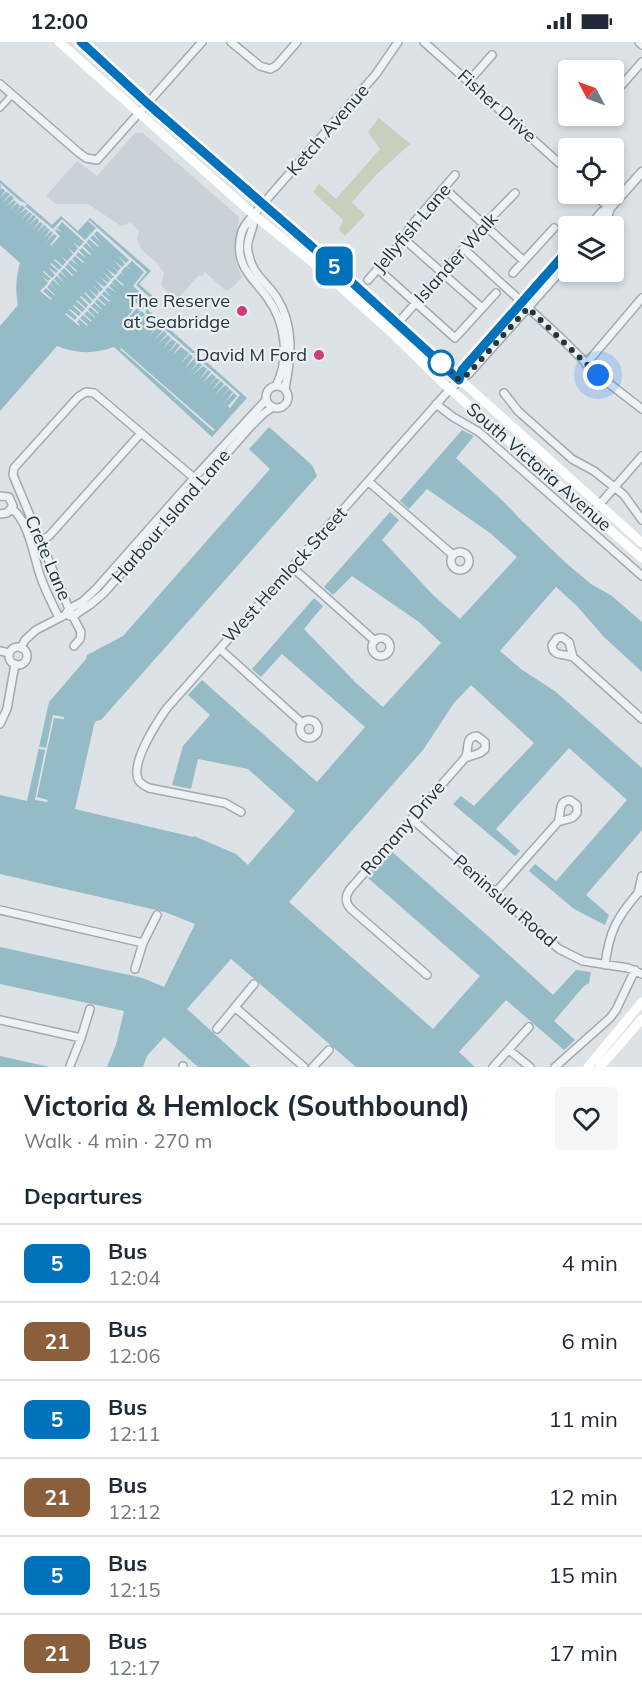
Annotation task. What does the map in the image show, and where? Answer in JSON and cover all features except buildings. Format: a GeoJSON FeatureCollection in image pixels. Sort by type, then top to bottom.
{"type":"FeatureCollection","features":[{"type":"Feature","properties":{"kind":"main road","name":"South Victoria Avenue"},"geometry":{"type":"LineString","coordinates":[[59,42],[254,215],[311,261],[392,333],[450,389],[642,558]]}},
{"type":"Feature","properties":{"kind":"main road","name":"South Victoria Avenue"},"geometry":{"type":"LineString","coordinates":[[81,42],[642,543]]}},
{"type":"Feature","properties":{"kind":"main road"},"geometry":{"type":"LineString","coordinates":[[588,1067],[642,1002]]}},
{"type":"Feature","properties":{"kind":"main road"},"geometry":{"type":"LineString","coordinates":[[600,1067],[642,1019]]}},
{"type":"Feature","properties":{"kind":"street"},"geometry":{"type":"LineString","coordinates":[[0,84],[78,152],[86,158],[98,160],[202,42]]}},
{"type":"Feature","properties":{"kind":"street"},"geometry":{"type":"LineString","coordinates":[[231,42],[260,66],[270,69],[276,66],[297,42]]}},
{"type":"Feature","properties":{"kind":"street","name":"Ketch Avenue"},"geometry":{"type":"LineString","coordinates":[[254,215],[376,74],[398,42]]}},
{"type":"Feature","properties":{"kind":"street","name":"Fisher Drive"},"geometry":{"type":"LineString","coordinates":[[424,42],[558,162]]}},
{"type":"Feature","properties":{"kind":"street"},"geometry":{"type":"LineString","coordinates":[[639,42],[642,45]]}},
{"type":"Feature","properties":{"kind":"street"},"geometry":{"type":"LineString","coordinates":[[469,81],[492,55]]}},
{"type":"Feature","properties":{"kind":"street"},"geometry":{"type":"LineString","coordinates":[[624,82],[642,62]]}},
{"type":"Feature","properties":{"kind":"street"},"geometry":{"type":"LineString","coordinates":[[0,108],[12,94]]}},
{"type":"Feature","properties":{"kind":"street"},"geometry":{"type":"LineString","coordinates":[[599,216],[610,208],[642,172]]}},
{"type":"Feature","properties":{"kind":"street","name":"Jellyfish Lane"},"geometry":{"type":"LineString","coordinates":[[369,280],[404,239],[410,226],[455,176]]}},
{"type":"Feature","properties":{"kind":"street"},"geometry":{"type":"LineString","coordinates":[[444,188],[524,261]]}},
{"type":"Feature","properties":{"kind":"street","name":"Islander Walk"},"geometry":{"type":"LineString","coordinates":[[398,323],[515,193]]}},
{"type":"Feature","properties":{"kind":"street"},"geometry":{"type":"LineString","coordinates":[[605,204],[610,208]]}},
{"type":"Feature","properties":{"kind":"street"},"geometry":{"type":"LineString","coordinates":[[607,216],[610,208]]}},
{"type":"Feature","properties":{"kind":"street"},"geometry":{"type":"LineString","coordinates":[[254,215],[247,248],[250,263],[257,276],[277,299],[289,328],[291,345],[285,389],[288,398],[280,408],[273,407],[266,400],[269,390],[276,386],[281,376],[284,342],[281,326],[267,297],[249,276],[242,263],[241,233],[254,215]]}},
{"type":"Feature","properties":{"kind":"street"},"geometry":{"type":"LineString","coordinates":[[513,273],[554,228]]}},
{"type":"Feature","properties":{"kind":"street"},"geometry":{"type":"LineString","coordinates":[[404,239],[482,308]]}},
{"type":"Feature","properties":{"kind":"street"},"geometry":{"type":"LineString","coordinates":[[464,249],[586,364],[642,409]]}},
{"type":"Feature","properties":{"kind":"street","name":"West Hemlock Street"},"geometry":{"type":"LineString","coordinates":[[241,812],[225,803],[149,788],[141,783],[137,769],[149,735],[167,708],[436,404],[468,374],[558,263]]}},
{"type":"Feature","properties":{"kind":"street"},"geometry":{"type":"LineString","coordinates":[[378,269],[455,338],[496,293]]}},
{"type":"Feature","properties":{"kind":"street","name":"West Hemlock Street"},"geometry":{"type":"LineString","coordinates":[[525,305],[558,272]]}},
{"type":"Feature","properties":{"kind":"street"},"geometry":{"type":"LineString","coordinates":[[586,364],[639,308],[642,298]]}},
{"type":"Feature","properties":{"kind":"street"},"geometry":{"type":"LineString","coordinates":[[276,386],[285,389]]}},
{"type":"Feature","properties":{"kind":"street","name":"Crete Lane"},"geometry":{"type":"LineString","coordinates":[[74,646],[80,639],[81,632],[66,615],[42,540],[14,475],[14,468],[78,397],[86,392],[94,393],[141,432]]}},
{"type":"Feature","properties":{"kind":"street"},"geometry":{"type":"LineString","coordinates":[[504,393],[518,411],[573,459],[615,487],[630,502],[642,520]]}},
{"type":"Feature","properties":{"kind":"street","name":"Harbour Island Lane"},"geometry":{"type":"LineString","coordinates":[[197,481],[266,400]]}},
{"type":"Feature","properties":{"kind":"street"},"geometry":{"type":"LineString","coordinates":[[436,404],[479,432],[642,576]]}},
{"type":"Feature","properties":{"kind":"street","name":"Harbour Island Lane"},"geometry":{"type":"LineString","coordinates":[[21,648],[25,640],[36,630],[66,615],[96,589],[197,481],[263,414],[273,407]]}},
{"type":"Feature","properties":{"kind":"street"},"geometry":{"type":"LineString","coordinates":[[42,540],[50,536],[141,432],[197,481]]}},
{"type":"Feature","properties":{"kind":"street"},"geometry":{"type":"LineString","coordinates":[[592,513],[642,456]]}},
{"type":"Feature","properties":{"kind":"street"},"geometry":{"type":"LineString","coordinates":[[369,482],[453,555]]}},
{"type":"Feature","properties":{"kind":"street"},"geometry":{"type":"LineString","coordinates":[[0,496],[6,496],[11,500],[12,509]]}},
{"type":"Feature","properties":{"kind":"street"},"geometry":{"type":"LineString","coordinates":[[12,509],[18,513],[33,548],[42,581],[66,615]]}},
{"type":"Feature","properties":{"kind":"street"},"geometry":{"type":"LineString","coordinates":[[0,514],[12,509]]}},
{"type":"Feature","properties":{"kind":"street"},"geometry":{"type":"LineString","coordinates":[[292,567],[375,641]]}},
{"type":"Feature","properties":{"kind":"street"},"geometry":{"type":"LineString","coordinates":[[21,648],[25,651],[26,660],[21,664],[15,664],[9,659],[9,653],[13,649],[21,648]]}},
{"type":"Feature","properties":{"kind":"street"},"geometry":{"type":"LineString","coordinates":[[220,649],[303,723]]}},
{"type":"Feature","properties":{"kind":"street"},"geometry":{"type":"LineString","coordinates":[[0,651],[9,653]]}},
{"type":"Feature","properties":{"kind":"street"},"geometry":{"type":"LineString","coordinates":[[573,657],[642,719]]}},
{"type":"Feature","properties":{"kind":"street"},"geometry":{"type":"LineString","coordinates":[[0,724],[7,709],[15,664]]}},
{"type":"Feature","properties":{"kind":"street","name":"Romany Drive"},"geometry":{"type":"LineString","coordinates":[[427,975],[351,909],[346,895],[465,758]]}},
{"type":"Feature","properties":{"kind":"street","name":"Peninsula Road"},"geometry":{"type":"LineString","coordinates":[[412,819],[559,949],[583,961],[638,972]]}},
{"type":"Feature","properties":{"kind":"street"},"geometry":{"type":"LineString","coordinates":[[495,893],[558,822]]}},
{"type":"Feature","properties":{"kind":"street"},"geometry":{"type":"LineString","coordinates":[[606,965],[608,942],[614,926],[622,912],[640,892],[642,876]]}},
{"type":"Feature","properties":{"kind":"street"},"geometry":{"type":"LineString","coordinates":[[0,910],[142,943]]}},
{"type":"Feature","properties":{"kind":"street"},"geometry":{"type":"LineString","coordinates":[[135,969],[142,943],[158,915]]}},
{"type":"Feature","properties":{"kind":"street"},"geometry":{"type":"LineString","coordinates":[[555,1067],[610,1018],[638,972]]}},
{"type":"Feature","properties":{"kind":"street"},"geometry":{"type":"LineString","coordinates":[[216,1029],[254,984]]}},
{"type":"Feature","properties":{"kind":"street"},"geometry":{"type":"LineString","coordinates":[[236,1008],[304,1067]]}},
{"type":"Feature","properties":{"kind":"street"},"geometry":{"type":"LineString","coordinates":[[70,1066],[90,1009]]}},
{"type":"Feature","properties":{"kind":"street"},"geometry":{"type":"LineString","coordinates":[[0,1020],[81,1038]]}},
{"type":"Feature","properties":{"kind":"street"},"geometry":{"type":"LineString","coordinates":[[494,1067],[529,1027]]}},
{"type":"Feature","properties":{"kind":"street"},"geometry":{"type":"LineString","coordinates":[[313,1067],[329,1050]]}},
{"type":"Feature","properties":{"kind":"street"},"geometry":{"type":"LineString","coordinates":[[509,1050],[530,1067]]}},
{"type":"Feature","properties":{"kind":"shaded area"},"geometry":{"type":"Polygon","coordinates":[[[135,133],[143,133],[239,217],[235,254],[242,277],[233,287],[226,291],[205,272],[202,276],[199,275],[176,301],[161,285],[164,273],[156,262],[142,250],[137,239],[139,231],[131,223],[121,226],[88,204],[56,204],[46,196],[77,161],[97,176],[135,133]]]}},
{"type":"Feature","properties":{"kind":"green space"},"geometry":{"type":"Polygon","coordinates":[[[379,118],[410,144],[376,175],[352,202],[365,215],[345,236],[339,230],[343,220],[313,192],[319,184],[336,199],[380,149],[368,132],[379,118]]]}},
{"type":"Feature","properties":{"kind":"water"},"geometry":{"type":"Polygon","coordinates":[[[0,180],[52,225],[61,216],[78,231],[90,218],[151,271],[139,284],[157,300],[148,310],[247,398],[212,437],[114,347],[86,352],[72,351],[57,346],[0,411],[0,326],[18,305],[16,284],[20,263],[0,245],[0,180]]]}},
{"type":"Feature","properties":{"kind":"water"},"geometry":{"type":"Polygon","coordinates":[[[269,427],[312,465],[317,476],[101,720],[96,721],[75,809],[194,836],[236,854],[248,865],[295,811],[248,769],[198,759],[191,789],[172,785],[183,746],[210,715],[188,695],[202,680],[317,782],[365,727],[282,654],[261,677],[252,669],[314,598],[323,606],[304,629],[356,683],[383,707],[441,643],[419,622],[352,576],[333,595],[324,587],[390,512],[399,520],[382,540],[434,596],[460,619],[517,557],[490,533],[427,489],[409,509],[400,501],[462,430],[474,436],[456,458],[566,563],[591,584],[612,596],[642,622],[642,672],[604,637],[577,606],[556,587],[500,651],[521,669],[556,692],[642,768],[642,830],[586,895],[609,915],[605,925],[574,909],[529,871],[535,864],[556,881],[627,800],[569,748],[496,829],[520,851],[515,856],[453,804],[461,796],[474,806],[534,743],[471,685],[454,703],[423,750],[289,902],[433,1029],[480,976],[368,878],[391,851],[553,995],[576,970],[591,972],[589,983],[554,1021],[575,1040],[564,1050],[506,1000],[459,1052],[475,1067],[356,1067],[231,959],[187,1009],[251,1067],[198,1067],[164,1037],[147,1056],[143,1067],[107,1067],[116,1045],[124,1011],[0,984],[0,947],[143,978],[164,987],[195,924],[165,912],[0,874],[0,795],[27,801],[49,702],[87,655],[123,636],[270,469],[249,449],[269,427]]]}},
{"type":"Feature","properties":{"kind":"water"},"geometry":{"type":"Polygon","coordinates":[[[0,1056],[50,1067],[0,1067],[0,1056]]]}},
{"type":"Feature","properties":{"kind":"pier"},"geometry":{"type":"Polygon","coordinates":[[[0,183],[20,201],[28,204],[25,206],[53,229],[62,219],[85,240],[96,228],[89,220],[147,272],[136,285],[155,302],[152,302],[145,312],[192,353],[196,353],[194,355],[240,395],[230,408],[228,406],[237,396],[234,393],[224,403],[233,392],[229,389],[221,399],[229,388],[225,385],[215,395],[224,384],[221,381],[211,391],[220,380],[216,378],[207,388],[216,377],[212,374],[202,383],[211,372],[208,370],[199,380],[207,369],[203,366],[193,375],[202,365],[199,362],[190,372],[198,361],[195,358],[185,368],[193,357],[190,354],[180,364],[189,353],[181,347],[172,356],[180,345],[177,343],[168,353],[176,342],[172,339],[163,349],[171,338],[168,335],[158,344],[167,334],[164,331],[154,340],[163,330],[159,327],[149,336],[158,326],[154,323],[145,332],[154,322],[150,319],[141,329],[149,318],[146,315],[136,325],[145,314],[141,311],[132,321],[140,311],[137,308],[127,317],[136,306],[133,304],[135,302],[143,309],[150,302],[133,286],[144,272],[132,261],[127,266],[132,271],[126,266],[121,272],[126,277],[121,273],[116,278],[124,285],[115,279],[112,282],[119,290],[112,283],[109,286],[117,293],[108,287],[105,290],[112,298],[104,291],[102,294],[110,301],[101,295],[98,298],[106,305],[97,299],[95,302],[102,310],[94,303],[91,306],[99,313],[90,307],[88,310],[95,318],[87,311],[84,314],[91,322],[83,315],[80,318],[87,326],[79,319],[77,322],[79,326],[65,314],[75,320],[77,317],[69,310],[79,316],[81,313],[73,306],[82,312],[85,309],[76,301],[86,308],[88,305],[80,297],[90,304],[92,301],[84,293],[93,300],[96,297],[88,288],[97,296],[99,292],[92,284],[100,292],[103,289],[95,280],[104,287],[107,284],[99,276],[108,283],[110,280],[103,272],[111,279],[114,277],[106,268],[115,275],[118,272],[110,264],[118,271],[121,268],[113,260],[122,267],[125,264],[117,255],[126,263],[129,260],[97,231],[94,234],[101,243],[93,235],[90,238],[99,246],[89,239],[87,242],[94,251],[86,243],[83,246],[90,255],[82,248],[79,250],[87,259],[78,252],[76,255],[84,262],[75,256],[72,259],[80,267],[71,260],[68,263],[77,271],[68,264],[65,267],[72,276],[64,268],[61,271],[69,280],[60,272],[58,275],[65,284],[57,276],[54,279],[62,288],[53,280],[50,283],[58,292],[50,284],[47,287],[55,296],[46,288],[43,291],[51,300],[40,291],[48,283],[42,276],[48,281],[51,279],[43,272],[52,278],[55,275],[48,267],[56,273],[58,271],[50,264],[59,270],[62,267],[54,260],[63,266],[66,262],[61,256],[67,261],[73,254],[68,248],[74,253],[78,248],[73,242],[79,247],[84,242],[62,222],[57,228],[63,233],[56,229],[55,231],[60,236],[51,246],[57,236],[54,234],[46,242],[53,233],[51,231],[43,239],[50,230],[47,228],[39,236],[47,227],[44,225],[36,233],[43,224],[40,222],[33,230],[39,221],[37,218],[28,226],[36,217],[33,215],[25,224],[32,214],[29,212],[21,220],[28,211],[26,209],[17,216],[25,208],[22,205],[14,214],[20,206],[17,203],[10,210],[16,202],[14,200],[6,207],[14,198],[11,195],[2,203],[10,194],[6,192],[0,198],[5,191],[2,188],[0,190],[0,183]]]}},
{"type":"Feature","properties":{"kind":"pier"},"geometry":{"type":"Polygon","coordinates":[[[121,348],[215,430],[213,431],[177,399],[174,400],[176,398],[121,348]]]}},
{"type":"Feature","properties":{"kind":"pier"},"geometry":{"type":"Polygon","coordinates":[[[53,715],[64,717],[64,719],[54,718],[37,797],[48,800],[47,802],[35,800],[45,750],[36,748],[37,746],[46,748],[53,715]]]}},
{"type":"Feature","properties":{"kind":"bus line","name":"5"},"geometry":{"type":"LineString","coordinates":[[81,42],[262,205],[417,340],[459,380],[462,370],[558,261]]}},
{"type":"Feature","properties":{"kind":"place","name":"The Reserve at Seabridge"},"geometry":{"type":"Point","coordinates":[242,311]}},
{"type":"Feature","properties":{"kind":"place","name":"David M Ford"},"geometry":{"type":"Point","coordinates":[319,355]}},
{"type":"Feature","properties":{"kind":"route"},"geometry":{"type":"LineString","coordinates":[[441,363],[434,356],[459,380],[468,374],[528,308],[598,375]]}}]}
